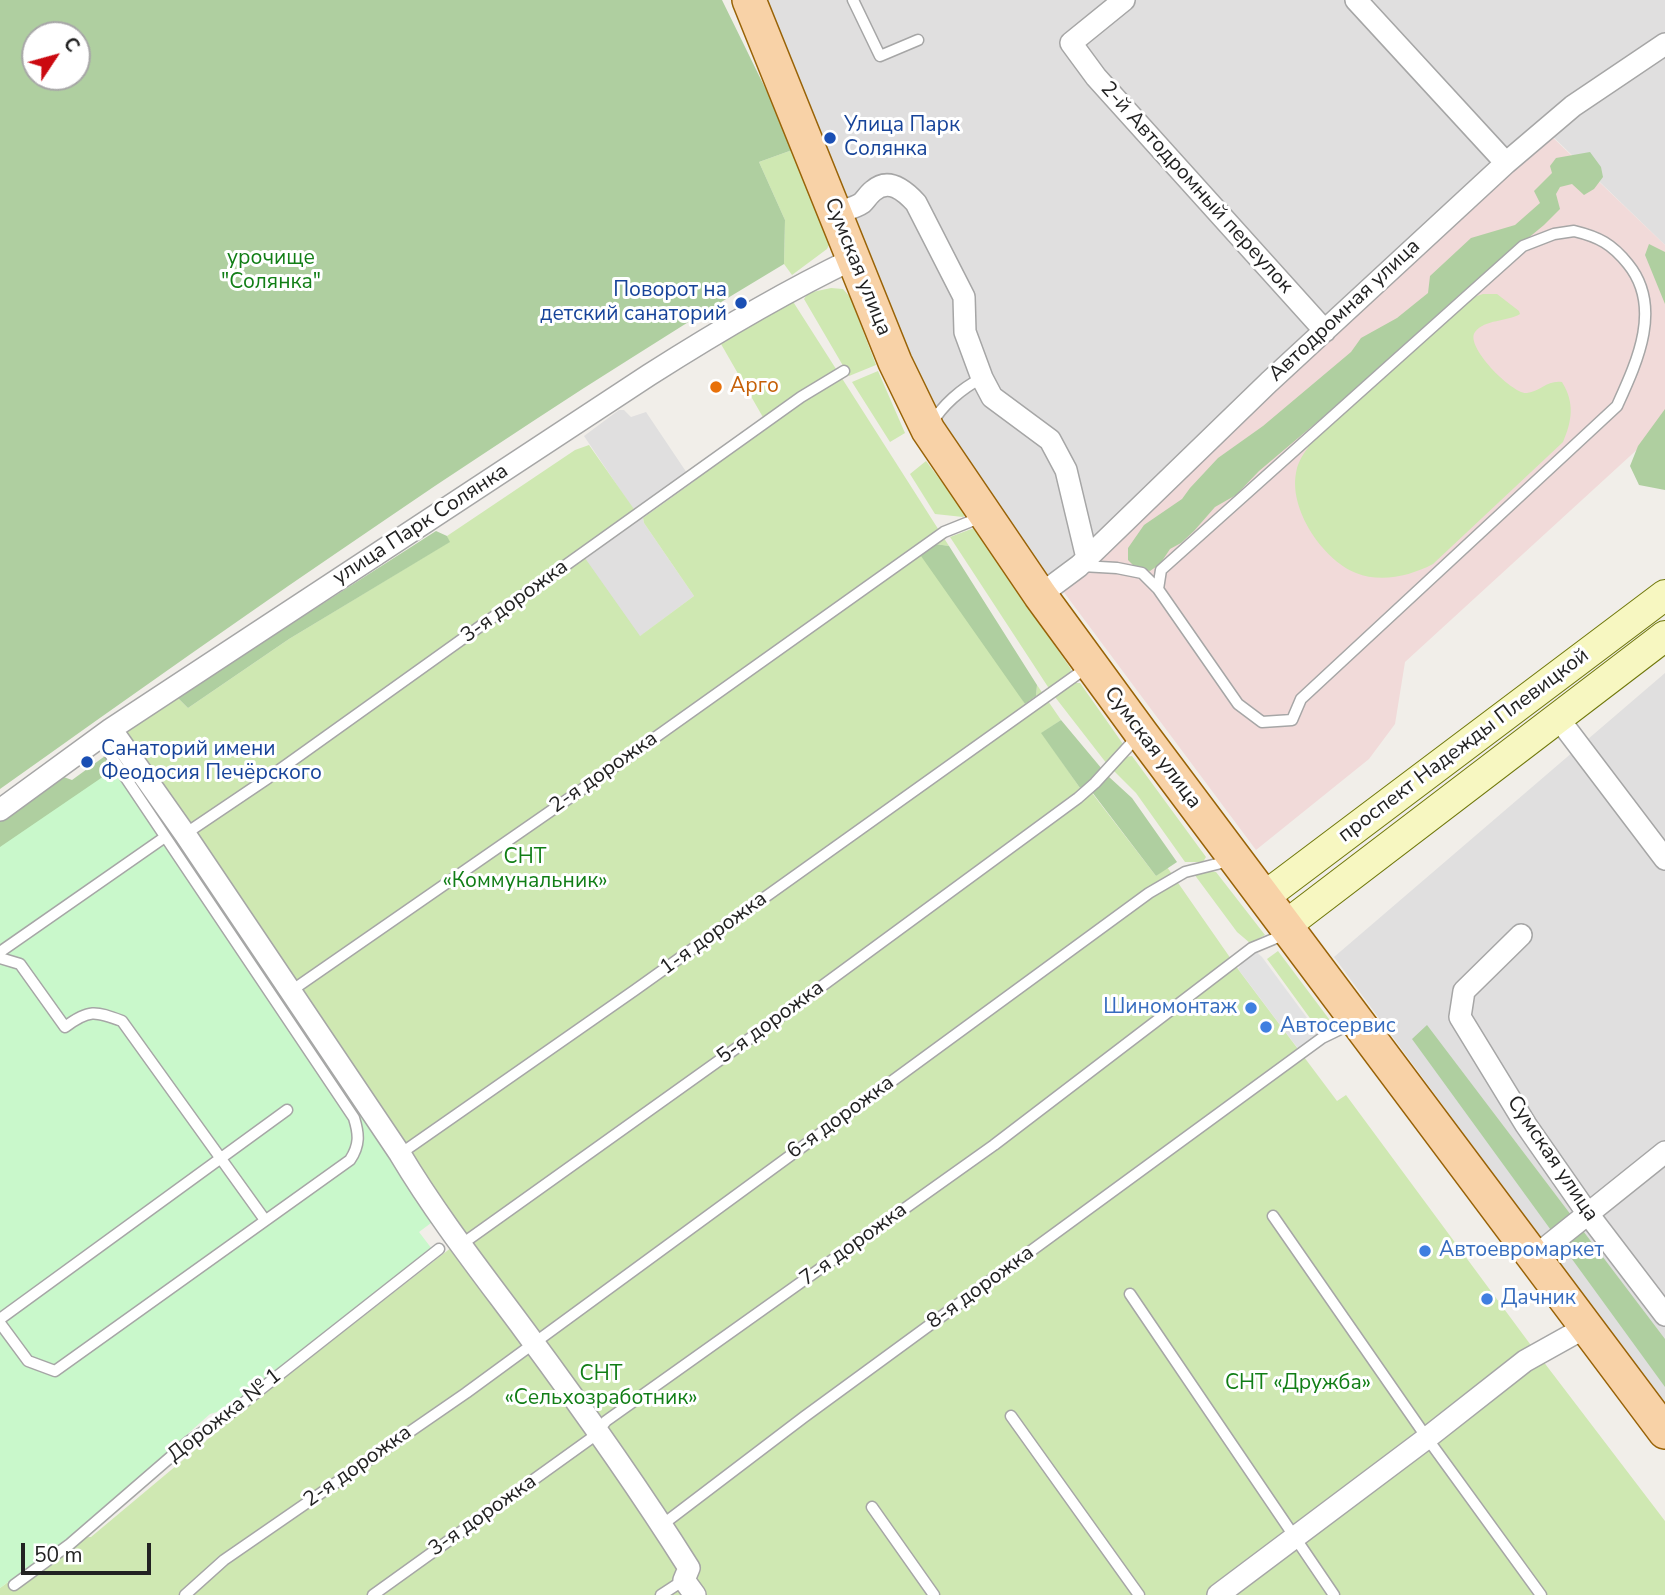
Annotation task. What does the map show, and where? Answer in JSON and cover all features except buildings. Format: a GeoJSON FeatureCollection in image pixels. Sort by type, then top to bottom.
{"type":"FeatureCollection","features":[{"type":"Feature","properties":{"kind":"main road","name":"Сумская улица"},"geometry":{"type":"LineString","coordinates":[[754,2],[853,259],[895,362],[928,430],[1040,595],[1141,733],[1665,1432]]}},
{"type":"Feature","properties":{"kind":"main road","name":"проспект Надежды Плевицкой"},"geometry":{"type":"LineString","coordinates":[[1264,897],[1665,595]]}},
{"type":"Feature","properties":{"kind":"main road","name":"проспект Надежды Плевицкой"},"geometry":{"type":"LineString","coordinates":[[1288,929],[1665,636]]}},
{"type":"Feature","properties":{"kind":"street","name":"2-й Автодромный переулок"},"geometry":{"type":"LineString","coordinates":[[1124,0],[1070,43],[1096,77],[1325,331]]}},
{"type":"Feature","properties":{"kind":"street"},"geometry":{"type":"LineString","coordinates":[[1356,0],[1506,163]]}},
{"type":"Feature","properties":{"kind":"street","name":"Автодромная улица"},"geometry":{"type":"LineString","coordinates":[[1040,595],[1083,562],[1506,163],[1573,106],[1665,44]]}},
{"type":"Feature","properties":{"kind":"street"},"geometry":{"type":"LineString","coordinates":[[836,213],[860,204],[883,185],[894,185],[916,202],[964,297],[965,332],[992,397],[1050,440],[1066,470],[1083,562]]}},
{"type":"Feature","properties":{"kind":"street","name":"улица Парк Солянка"},"geometry":{"type":"LineString","coordinates":[[0,810],[105,734],[723,328],[853,259]]}},
{"type":"Feature","properties":{"kind":"street"},"geometry":{"type":"LineString","coordinates":[[1558,718],[1665,859]]}},
{"type":"Feature","properties":{"kind":"street"},"geometry":{"type":"LineString","coordinates":[[105,734],[175,835],[291,991],[400,1153],[423,1192],[534,1342],[596,1435],[662,1525],[689,1568],[689,1587]]}},
{"type":"Feature","properties":{"kind":"street","name":"Сумская улица"},"geometry":{"type":"LineString","coordinates":[[1521,935],[1464,991],[1460,1017],[1526,1125],[1588,1214],[1665,1315]]}},
{"type":"Feature","properties":{"kind":"street"},"geometry":{"type":"LineString","coordinates":[[1534,1257],[1665,1152]]}},
{"type":"Feature","properties":{"kind":"street"},"geometry":{"type":"LineString","coordinates":[[1218,1595],[1525,1361],[1586,1327]]}},
{"type":"Feature","properties":{"kind":"lane"},"geometry":{"type":"LineString","coordinates":[[853,0],[880,56],[918,40]]}},
{"type":"Feature","properties":{"kind":"lane"},"geometry":{"type":"LineString","coordinates":[[1083,562],[1142,573],[1158,589],[1238,704],[1262,722],[1292,720],[1301,699],[1617,406],[1633,370],[1645,329],[1646,299],[1636,273],[1619,252],[1597,236],[1574,231],[1554,234],[1522,246],[1161,570],[1158,589]]}},
{"type":"Feature","properties":{"kind":"lane","name":"3-я дорожка"},"geometry":{"type":"LineString","coordinates":[[0,953],[175,835],[268,778],[801,397],[844,371]]}},
{"type":"Feature","properties":{"kind":"lane"},"geometry":{"type":"LineString","coordinates":[[928,430],[936,415],[970,384],[982,378]]}},
{"type":"Feature","properties":{"kind":"lane","name":"2-я дорожка"},"geometry":{"type":"LineString","coordinates":[[291,991],[944,532],[985,515]]}},
{"type":"Feature","properties":{"kind":"lane","name":"1-я дорожка"},"geometry":{"type":"LineString","coordinates":[[400,1153],[646,982],[1091,665]]}},
{"type":"Feature","properties":{"kind":"lane","name":"5-я дорожка"},"geometry":{"type":"LineString","coordinates":[[462,1244],[773,1022],[1078,797],[1095,783],[1141,733]]}},
{"type":"Feature","properties":{"kind":"lane"},"geometry":{"type":"LineString","coordinates":[[175,835],[354,1118],[359,1135],[356,1149],[350,1160],[55,1371],[28,1361],[0,1321],[287,1110]]}},
{"type":"Feature","properties":{"kind":"lane","name":"6-я дорожка"},"geometry":{"type":"LineString","coordinates":[[534,1342],[1149,893],[1185,872],[1236,860]]}},
{"type":"Feature","properties":{"kind":"lane","name":"7-я дорожка"},"geometry":{"type":"LineString","coordinates":[[596,1435],[606,1422],[993,1145],[1252,948],[1288,929]]}},
{"type":"Feature","properties":{"kind":"lane"},"geometry":{"type":"LineString","coordinates":[[0,958],[20,964],[65,1027],[78,1017],[98,1012],[122,1021],[265,1220]]}},
{"type":"Feature","properties":{"kind":"lane","name":"8-я дорожка"},"geometry":{"type":"LineString","coordinates":[[662,1525],[804,1417],[1322,1038],[1357,1021]]}},
{"type":"Feature","properties":{"kind":"lane"},"geometry":{"type":"LineString","coordinates":[[1273,1216],[1427,1438],[1541,1595]]}},
{"type":"Feature","properties":{"kind":"lane","name":"Дорожка № 1"},"geometry":{"type":"LineString","coordinates":[[14,1585],[70,1544],[188,1442],[228,1415],[439,1250]]}},
{"type":"Feature","properties":{"kind":"lane"},"geometry":{"type":"LineString","coordinates":[[1130,1293],[1334,1595]]}},
{"type":"Feature","properties":{"kind":"lane","name":"2-я дорожка"},"geometry":{"type":"LineString","coordinates":[[185,1595],[224,1560],[466,1393],[534,1342]]}},
{"type":"Feature","properties":{"kind":"lane"},"geometry":{"type":"LineString","coordinates":[[1011,1416],[1139,1595]]}},
{"type":"Feature","properties":{"kind":"lane","name":"3-я дорожка"},"geometry":{"type":"LineString","coordinates":[[373,1595],[596,1435]]}},
{"type":"Feature","properties":{"kind":"lane"},"geometry":{"type":"LineString","coordinates":[[872,1507],[934,1595]]}},
{"type":"Feature","properties":{"kind":"lane"},"geometry":{"type":"LineString","coordinates":[[661,1595],[689,1587]]}},
{"type":"Feature","properties":{"kind":"shaded area"},"geometry":{"type":"Polygon","coordinates":[[[748,0],[1665,0],[1665,245],[1547,131],[1039,590],[928,430],[748,0]]]}},
{"type":"Feature","properties":{"kind":"shaded area"},"geometry":{"type":"Polygon","coordinates":[[[1546,131],[1665,245],[1665,424],[1405,662],[1395,724],[1369,759],[1256,850],[1054,579],[1546,131]]]}},
{"type":"Feature","properties":{"kind":"shaded area"},"geometry":{"type":"Polygon","coordinates":[[[619,410],[624,410],[631,417],[646,412],[693,482],[643,518],[694,596],[639,637],[579,551],[635,512],[584,436],[619,410]]]}},
{"type":"Feature","properties":{"kind":"shaded area"},"geometry":{"type":"Polygon","coordinates":[[[1665,673],[1665,1408],[1334,957],[1665,673]]]}},
{"type":"Feature","properties":{"kind":"shaded area"},"geometry":{"type":"Polygon","coordinates":[[[1252,948],[1262,957],[1322,1038],[1302,1054],[1238,969],[1252,948]]]}},
{"type":"Feature","properties":{"kind":"green space","name":"урочище \"Солянка\""},"geometry":{"type":"Polygon","coordinates":[[[0,0],[722,0],[795,149],[759,162],[785,220],[784,264],[683,325],[485,453],[0,789],[0,0]]]}},
{"type":"Feature","properties":{"kind":"green space"},"geometry":{"type":"Polygon","coordinates":[[[795,149],[829,245],[792,275],[784,264],[785,220],[759,162],[795,149]]]}},
{"type":"Feature","properties":{"kind":"green space"},"geometry":{"type":"Polygon","coordinates":[[[1590,152],[1601,167],[1603,177],[1594,189],[1584,195],[1572,184],[1560,187],[1556,194],[1560,209],[1544,225],[1458,296],[1342,401],[1259,471],[1236,495],[1215,507],[1194,531],[1170,549],[1160,564],[1150,571],[1135,567],[1128,560],[1128,548],[1144,525],[1182,499],[1218,458],[1263,426],[1351,352],[1361,338],[1397,318],[1428,293],[1430,276],[1471,238],[1515,225],[1540,203],[1534,191],[1552,173],[1550,166],[1556,158],[1590,152]]]}},
{"type":"Feature","properties":{"kind":"green space"},"geometry":{"type":"Polygon","coordinates":[[[1649,244],[1665,252],[1665,304],[1645,255],[1649,244]]]}},
{"type":"Feature","properties":{"kind":"green space"},"geometry":{"type":"Polygon","coordinates":[[[831,288],[843,289],[850,297],[876,365],[849,376],[804,299],[808,293],[831,288]]]}},
{"type":"Feature","properties":{"kind":"green space"},"geometry":{"type":"Polygon","coordinates":[[[1497,294],[1520,314],[1479,328],[1474,339],[1477,348],[1501,378],[1520,392],[1527,393],[1562,382],[1569,397],[1571,412],[1563,442],[1433,564],[1395,577],[1375,578],[1356,573],[1331,557],[1320,545],[1303,517],[1295,487],[1299,462],[1317,436],[1474,297],[1497,294]]]}},
{"type":"Feature","properties":{"kind":"green space"},"geometry":{"type":"Polygon","coordinates":[[[792,300],[949,546],[935,544],[1025,704],[1036,696],[1037,685],[1061,720],[1042,733],[1080,788],[1108,776],[1092,793],[1156,876],[1167,867],[1238,969],[1337,1101],[1346,1095],[1665,1521],[1665,1595],[0,1595],[0,1588],[68,1538],[91,1537],[232,1419],[461,1240],[119,738],[177,697],[188,708],[289,639],[449,542],[447,536],[575,450],[589,445],[636,512],[580,551],[640,636],[694,596],[643,518],[693,482],[764,419],[721,344],[792,300]]]}},
{"type":"Feature","properties":{"kind":"green space"},"geometry":{"type":"Polygon","coordinates":[[[878,371],[905,433],[890,442],[852,382],[878,371]]]}},
{"type":"Feature","properties":{"kind":"green space"},"geometry":{"type":"Polygon","coordinates":[[[1665,409],[1665,490],[1639,485],[1630,466],[1638,446],[1665,409]]]}},
{"type":"Feature","properties":{"kind":"green space"},"geometry":{"type":"Polygon","coordinates":[[[926,461],[966,514],[963,517],[935,514],[910,474],[926,461]]]}},
{"type":"Feature","properties":{"kind":"green space"},"geometry":{"type":"Polygon","coordinates":[[[974,528],[1071,669],[1070,676],[1050,690],[950,537],[974,528]]]}},
{"type":"Feature","properties":{"kind":"green space"},"geometry":{"type":"Polygon","coordinates":[[[436,531],[447,536],[450,542],[289,639],[188,708],[177,697],[436,531]]]}},
{"type":"Feature","properties":{"kind":"green space"},"geometry":{"type":"Polygon","coordinates":[[[935,544],[949,546],[1037,685],[1036,696],[1025,704],[921,556],[935,544]]]}},
{"type":"Feature","properties":{"kind":"green space"},"geometry":{"type":"Polygon","coordinates":[[[1074,683],[1080,683],[1123,744],[1107,764],[1055,697],[1074,683]]]}},
{"type":"Feature","properties":{"kind":"green space"},"geometry":{"type":"Polygon","coordinates":[[[1061,720],[1102,769],[1092,781],[1080,788],[1041,733],[1061,720]]]}},
{"type":"Feature","properties":{"kind":"green space"},"geometry":{"type":"Polygon","coordinates":[[[105,756],[135,801],[0,867],[0,821],[61,776],[72,780],[105,756]]]}},
{"type":"Feature","properties":{"kind":"green space"},"geometry":{"type":"Polygon","coordinates":[[[1132,756],[1206,857],[1203,862],[1185,862],[1136,793],[1113,770],[1125,757],[1132,756]]]}},
{"type":"Feature","properties":{"kind":"green space"},"geometry":{"type":"Polygon","coordinates":[[[129,759],[435,1220],[419,1232],[432,1249],[227,1409],[210,1414],[84,1526],[0,1588],[0,847],[129,759]]]}},
{"type":"Feature","properties":{"kind":"green space"},"geometry":{"type":"Polygon","coordinates":[[[1108,776],[1132,798],[1177,862],[1156,876],[1092,792],[1108,776]]]}},
{"type":"Feature","properties":{"kind":"green space"},"geometry":{"type":"Polygon","coordinates":[[[1216,872],[1265,935],[1250,943],[1237,932],[1194,874],[1216,872]]]}},
{"type":"Feature","properties":{"kind":"green space"},"geometry":{"type":"Polygon","coordinates":[[[1278,951],[1335,1027],[1320,1032],[1267,959],[1278,951]]]}},
{"type":"Feature","properties":{"kind":"green space"},"geometry":{"type":"Polygon","coordinates":[[[1427,1025],[1665,1339],[1665,1387],[1412,1039],[1427,1025]]]}},
{"type":"Feature","properties":{"kind":"place","name":"Улица Парк Солянка"},"geometry":{"type":"Point","coordinates":[830,138]}},
{"type":"Feature","properties":{"kind":"place","name":"Поворот на детский санаторий"},"geometry":{"type":"Point","coordinates":[741,303]}},
{"type":"Feature","properties":{"kind":"place","name":"Арго"},"geometry":{"type":"Point","coordinates":[716,387]}},
{"type":"Feature","properties":{"kind":"place","name":"Санаторий имени Феодосия Печёрского"},"geometry":{"type":"Point","coordinates":[87,762]}},
{"type":"Feature","properties":{"kind":"place","name":"Шиномонтаж"},"geometry":{"type":"Point","coordinates":[1251,1008]}},
{"type":"Feature","properties":{"kind":"place","name":"Автосервис"},"geometry":{"type":"Point","coordinates":[1266,1027]}},
{"type":"Feature","properties":{"kind":"place","name":"Автоевромаркет"},"geometry":{"type":"Point","coordinates":[1425,1251]}},
{"type":"Feature","properties":{"kind":"place","name":"Дачник"},"geometry":{"type":"Point","coordinates":[1487,1299]}},
{"type":"Feature","properties":{"kind":"park label","name":"СНТ «Коммунальник»"},"geometry":{"type":"Point","coordinates":[525,870]}},
{"type":"Feature","properties":{"kind":"park label","name":"СНТ «Дружба»"},"geometry":{"type":"Point","coordinates":[1298,1384]}},
{"type":"Feature","properties":{"kind":"park label","name":"СНТ «Сельхозработник»"},"geometry":{"type":"Point","coordinates":[601,1387]}}]}
